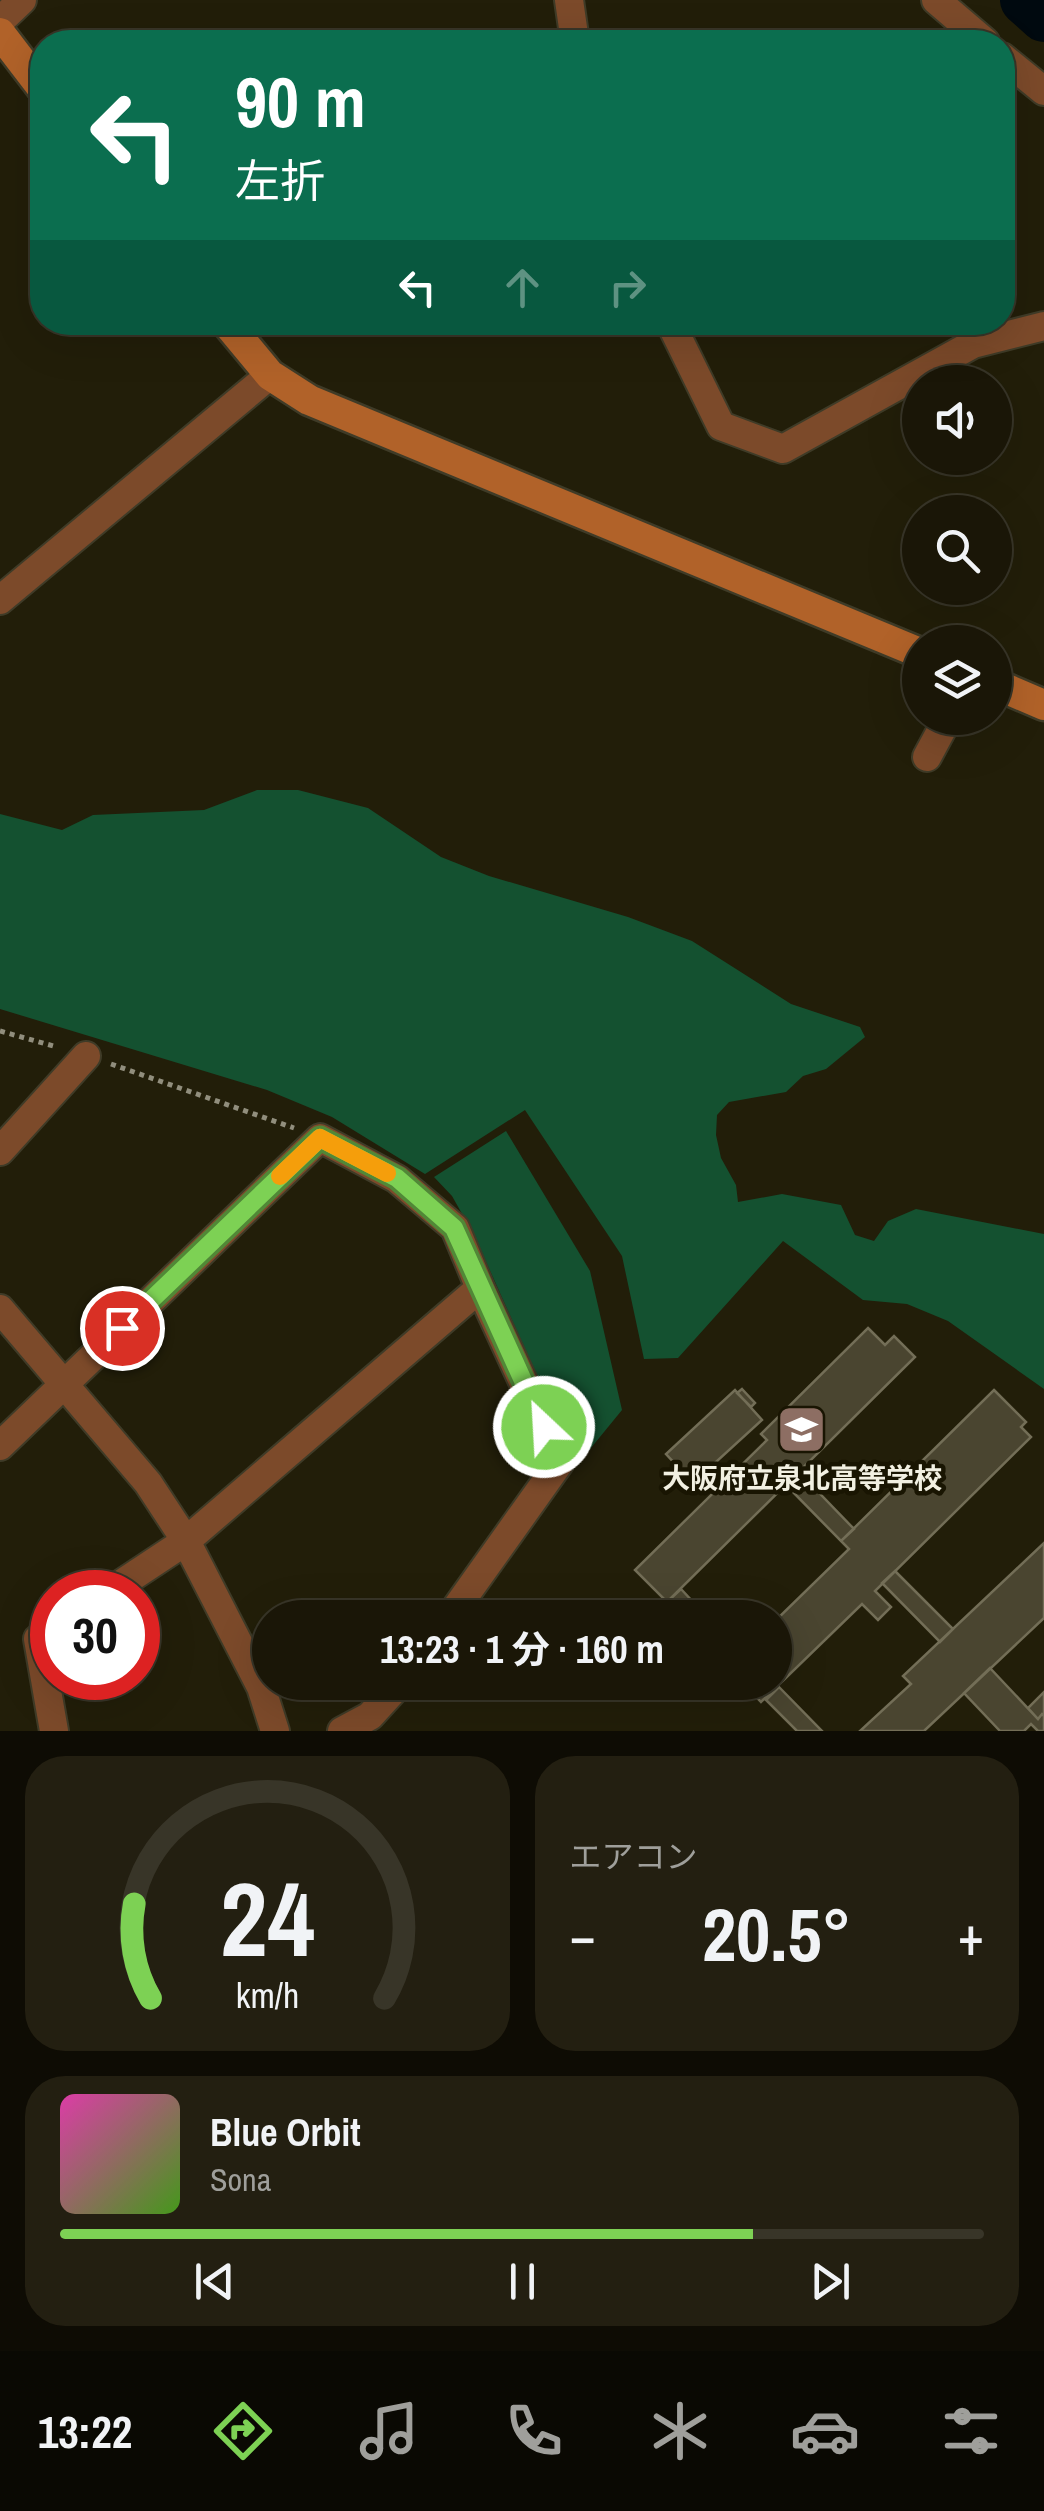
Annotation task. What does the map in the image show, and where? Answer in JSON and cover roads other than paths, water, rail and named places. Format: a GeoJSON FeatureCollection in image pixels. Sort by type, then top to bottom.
{"type":"FeatureCollection","features":[{"type":"Feature","properties":{"kind":"street"},"geometry":{"type":"LineString","coordinates":[[0,21],[22,0]]}},
{"type":"Feature","properties":{"kind":"street"},"geometry":{"type":"LineString","coordinates":[[569,0],[573,30]]}},
{"type":"Feature","properties":{"kind":"street"},"geometry":{"type":"LineString","coordinates":[[936,0],[971,30]]}},
{"type":"Feature","properties":{"kind":"street"},"geometry":{"type":"LineString","coordinates":[[0,33],[30,72]]}},
{"type":"Feature","properties":{"kind":"street"},"geometry":{"type":"LineString","coordinates":[[1015,68],[1044,91]]}},
{"type":"Feature","properties":{"kind":"street"},"geometry":{"type":"LineString","coordinates":[[1015,333],[1044,326]]}},
{"type":"Feature","properties":{"kind":"street"},"geometry":{"type":"LineString","coordinates":[[237,335],[270,375],[309,400],[902,647]]}},
{"type":"Feature","properties":{"kind":"street"},"geometry":{"type":"LineString","coordinates":[[676,335],[721,426],[783,449],[973,344],[1008,335]]}},
{"type":"Feature","properties":{"kind":"street"},"geometry":{"type":"LineString","coordinates":[[0,600],[270,375]]}},
{"type":"Feature","properties":{"kind":"street"},"geometry":{"type":"LineString","coordinates":[[1012,691],[1044,705]]}},
{"type":"Feature","properties":{"kind":"street"},"geometry":{"type":"LineString","coordinates":[[927,757],[939,735]]}},
{"type":"Feature","properties":{"kind":"street"},"geometry":{"type":"LineString","coordinates":[[0,1151],[86,1056]]}},
{"type":"Feature","properties":{"kind":"street"},"geometry":{"type":"LineString","coordinates":[[0,1446],[320,1138],[397,1178],[454,1228],[560,1462],[462,1600]]}},
{"type":"Feature","properties":{"kind":"street"},"geometry":{"type":"LineString","coordinates":[[142,1570],[186,1541],[480,1288]]}},
{"type":"Feature","properties":{"kind":"street"},"geometry":{"type":"LineString","coordinates":[[0,1309],[148,1483],[186,1541],[261,1687],[275,1731]]}},
{"type":"Feature","properties":{"kind":"street"},"geometry":{"type":"LineString","coordinates":[[49,1700],[54,1731]]}},
{"type":"Feature","properties":{"kind":"street"},"geometry":{"type":"LineString","coordinates":[[342,1731],[370,1716],[384,1700]]}},
{"type":"Feature","properties":{"kind":"waterway"},"geometry":{"type":"LineString","coordinates":[[1025,0],[1044,17]]}},
{"type":"Feature","properties":{"kind":"place","name":"大阪府立泉北高等学校"},"geometry":{"type":"Point","coordinates":[802,1430]}}]}
